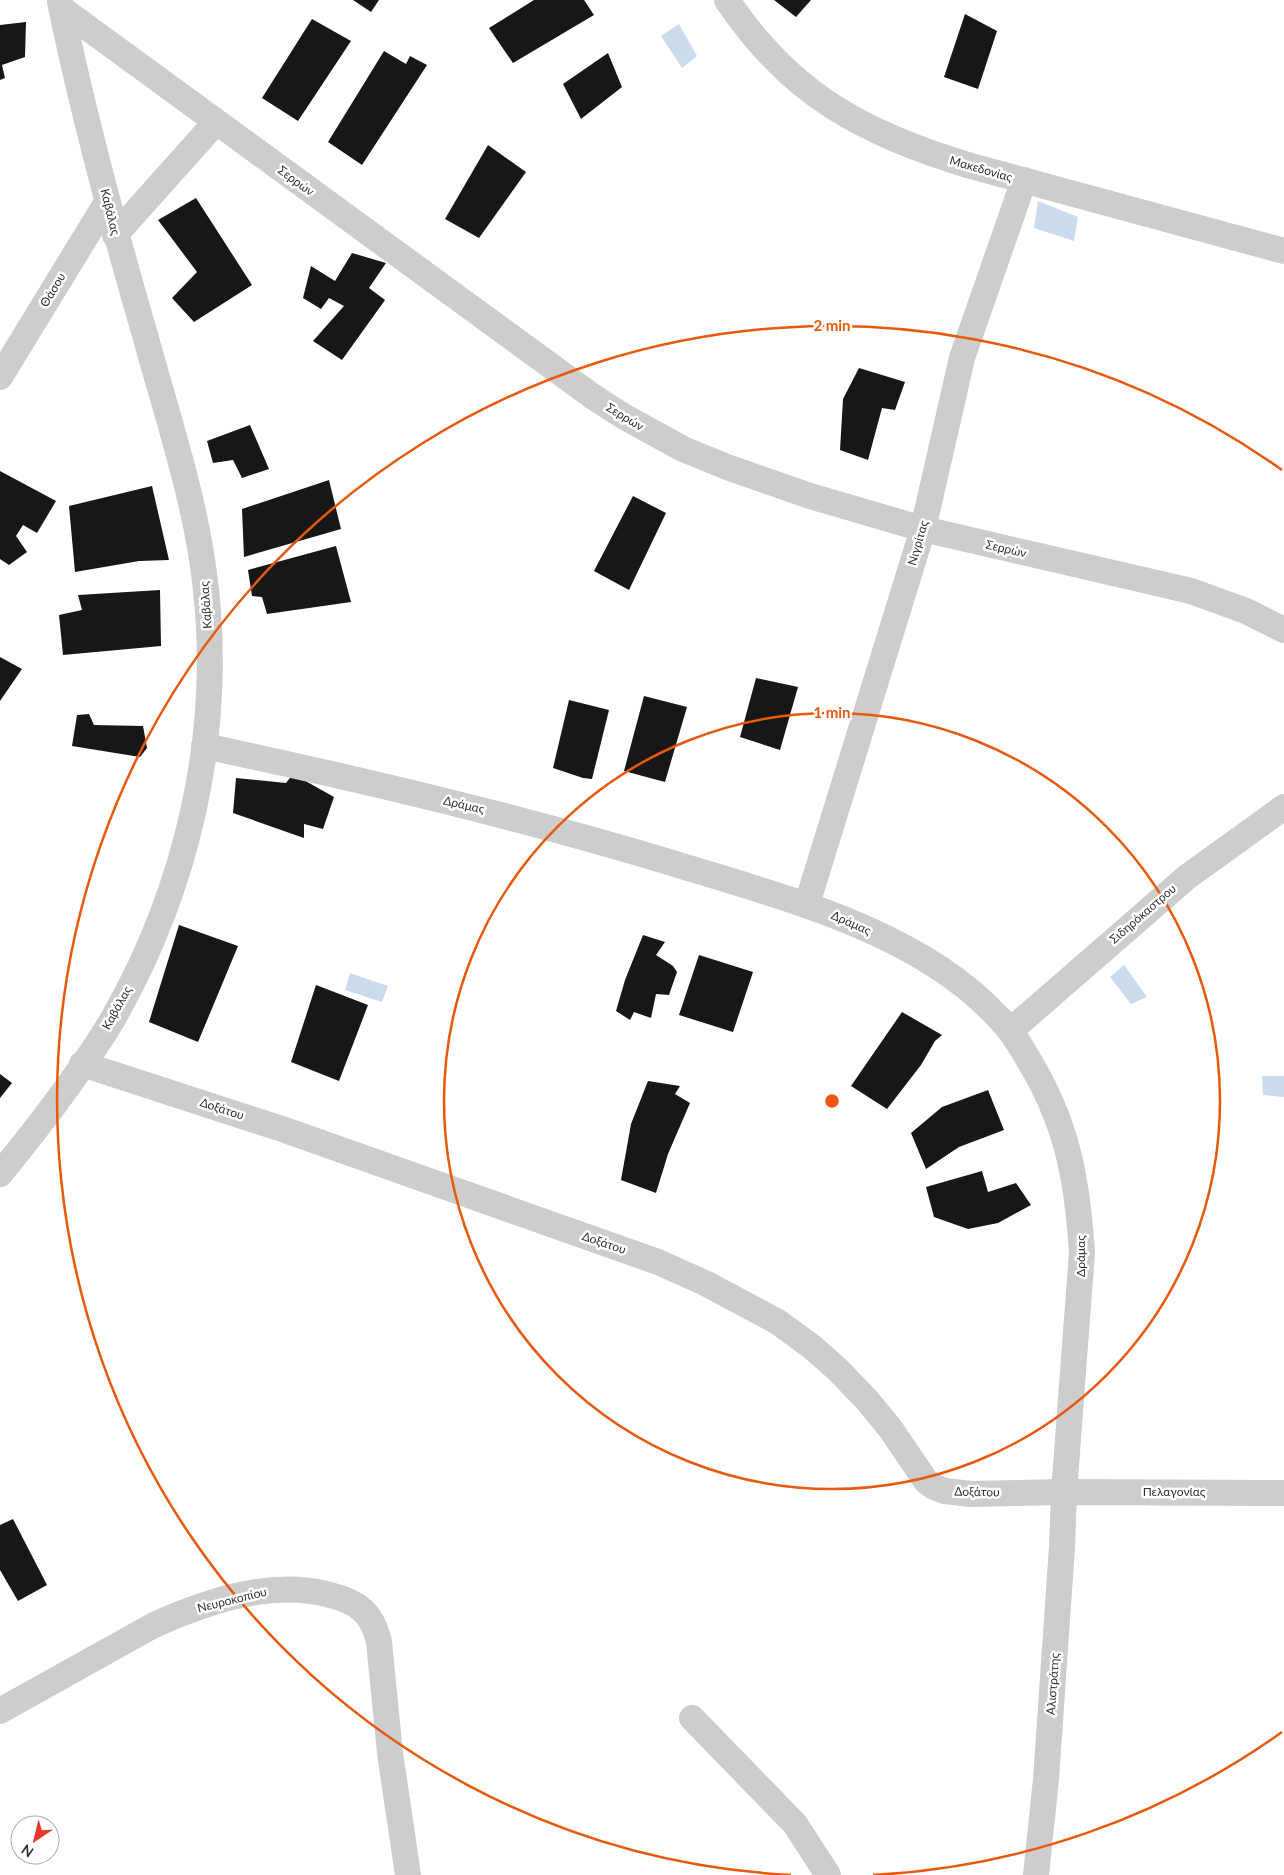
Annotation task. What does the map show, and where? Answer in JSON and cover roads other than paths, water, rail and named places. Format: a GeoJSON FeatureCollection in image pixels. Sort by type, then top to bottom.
{"type":"FeatureCollection","features":[{"type":"Feature","properties":{"kind":"street","name":"Μακεδονίας"},"geometry":{"type":"LineString","coordinates":[[727,0],[748,31],[792,77],[812,93],[853,120],[876,132],[929,154],[1284,251]]}},
{"type":"Feature","properties":{"kind":"street","name":"Σερρών"},"geometry":{"type":"LineString","coordinates":[[61,4],[216,122],[592,396],[640,426],[683,449],[744,474],[810,496],[923,529],[1191,592],[1246,611],[1284,630]]}},
{"type":"Feature","properties":{"kind":"street","name":"Καβάλας"},"geometry":{"type":"LineString","coordinates":[[0,1174],[39,1124],[114,1016],[160,921],[175,883],[192,820],[204,746],[209,689],[206,591],[201,557],[178,450],[115,235],[61,4]]}},
{"type":"Feature","properties":{"kind":"street"},"geometry":{"type":"LineString","coordinates":[[115,235],[216,122]]}},
{"type":"Feature","properties":{"kind":"street","name":"Νιγρίτας"},"geometry":{"type":"LineString","coordinates":[[807,904],[923,529],[962,358],[1024,180]]}},
{"type":"Feature","properties":{"kind":"street","name":"Θάσου"},"geometry":{"type":"LineString","coordinates":[[0,378],[107,202]]}},
{"type":"Feature","properties":{"kind":"street","name":"Δράμας"},"geometry":{"type":"LineString","coordinates":[[204,746],[300,766],[492,812],[608,843],[807,904],[858,925],[937,967],[982,1001],[1010,1031],[1044,1085],[1069,1152],[1080,1215],[1082,1277],[1064,1492]]}},
{"type":"Feature","properties":{"kind":"street","name":"Σιδηρόκαστρου"},"geometry":{"type":"LineString","coordinates":[[1010,1031],[1186,877],[1284,807]]}},
{"type":"Feature","properties":{"kind":"street","name":"Δοξάτου"},"geometry":{"type":"LineString","coordinates":[[82,1064],[285,1130],[658,1262],[705,1283],[778,1322],[812,1347],[837,1369],[878,1413],[900,1442],[920,1474],[934,1487],[956,1493],[970,1494],[1064,1492]]}},
{"type":"Feature","properties":{"kind":"street","name":"Πελαγονίας"},"geometry":{"type":"LineString","coordinates":[[1064,1492],[1284,1493]]}},
{"type":"Feature","properties":{"kind":"street","name":"Αλιστράτης"},"geometry":{"type":"LineString","coordinates":[[1036,1875],[1046,1779],[1064,1492]]}},
{"type":"Feature","properties":{"kind":"street","name":"Νευροκοπίου"},"geometry":{"type":"LineString","coordinates":[[0,1711],[154,1625],[188,1611],[237,1596],[281,1589],[320,1592],[346,1599],[367,1614],[375,1628],[379,1642],[390,1753],[408,1875]]}},
{"type":"Feature","properties":{"kind":"street"},"geometry":{"type":"LineString","coordinates":[[692,1718],[795,1824],[828,1875]]}},
{"type":"Feature","properties":{"kind":"water"},"geometry":{"type":"Polygon","coordinates":[[[679,24],[697,56],[682,68],[661,36],[679,24]]]}},
{"type":"Feature","properties":{"kind":"water"},"geometry":{"type":"Polygon","coordinates":[[[1038,201],[1078,217],[1074,241],[1034,228],[1038,201]]]}},
{"type":"Feature","properties":{"kind":"water"},"geometry":{"type":"Polygon","coordinates":[[[1124,965],[1147,997],[1131,1004],[1110,977],[1124,965]]]}},
{"type":"Feature","properties":{"kind":"water"},"geometry":{"type":"Polygon","coordinates":[[[350,973],[388,986],[382,1002],[345,990],[350,973]]]}},
{"type":"Feature","properties":{"kind":"water"},"geometry":{"type":"Polygon","coordinates":[[[1262,1076],[1284,1076],[1284,1097],[1263,1095],[1262,1076]]]}}]}
